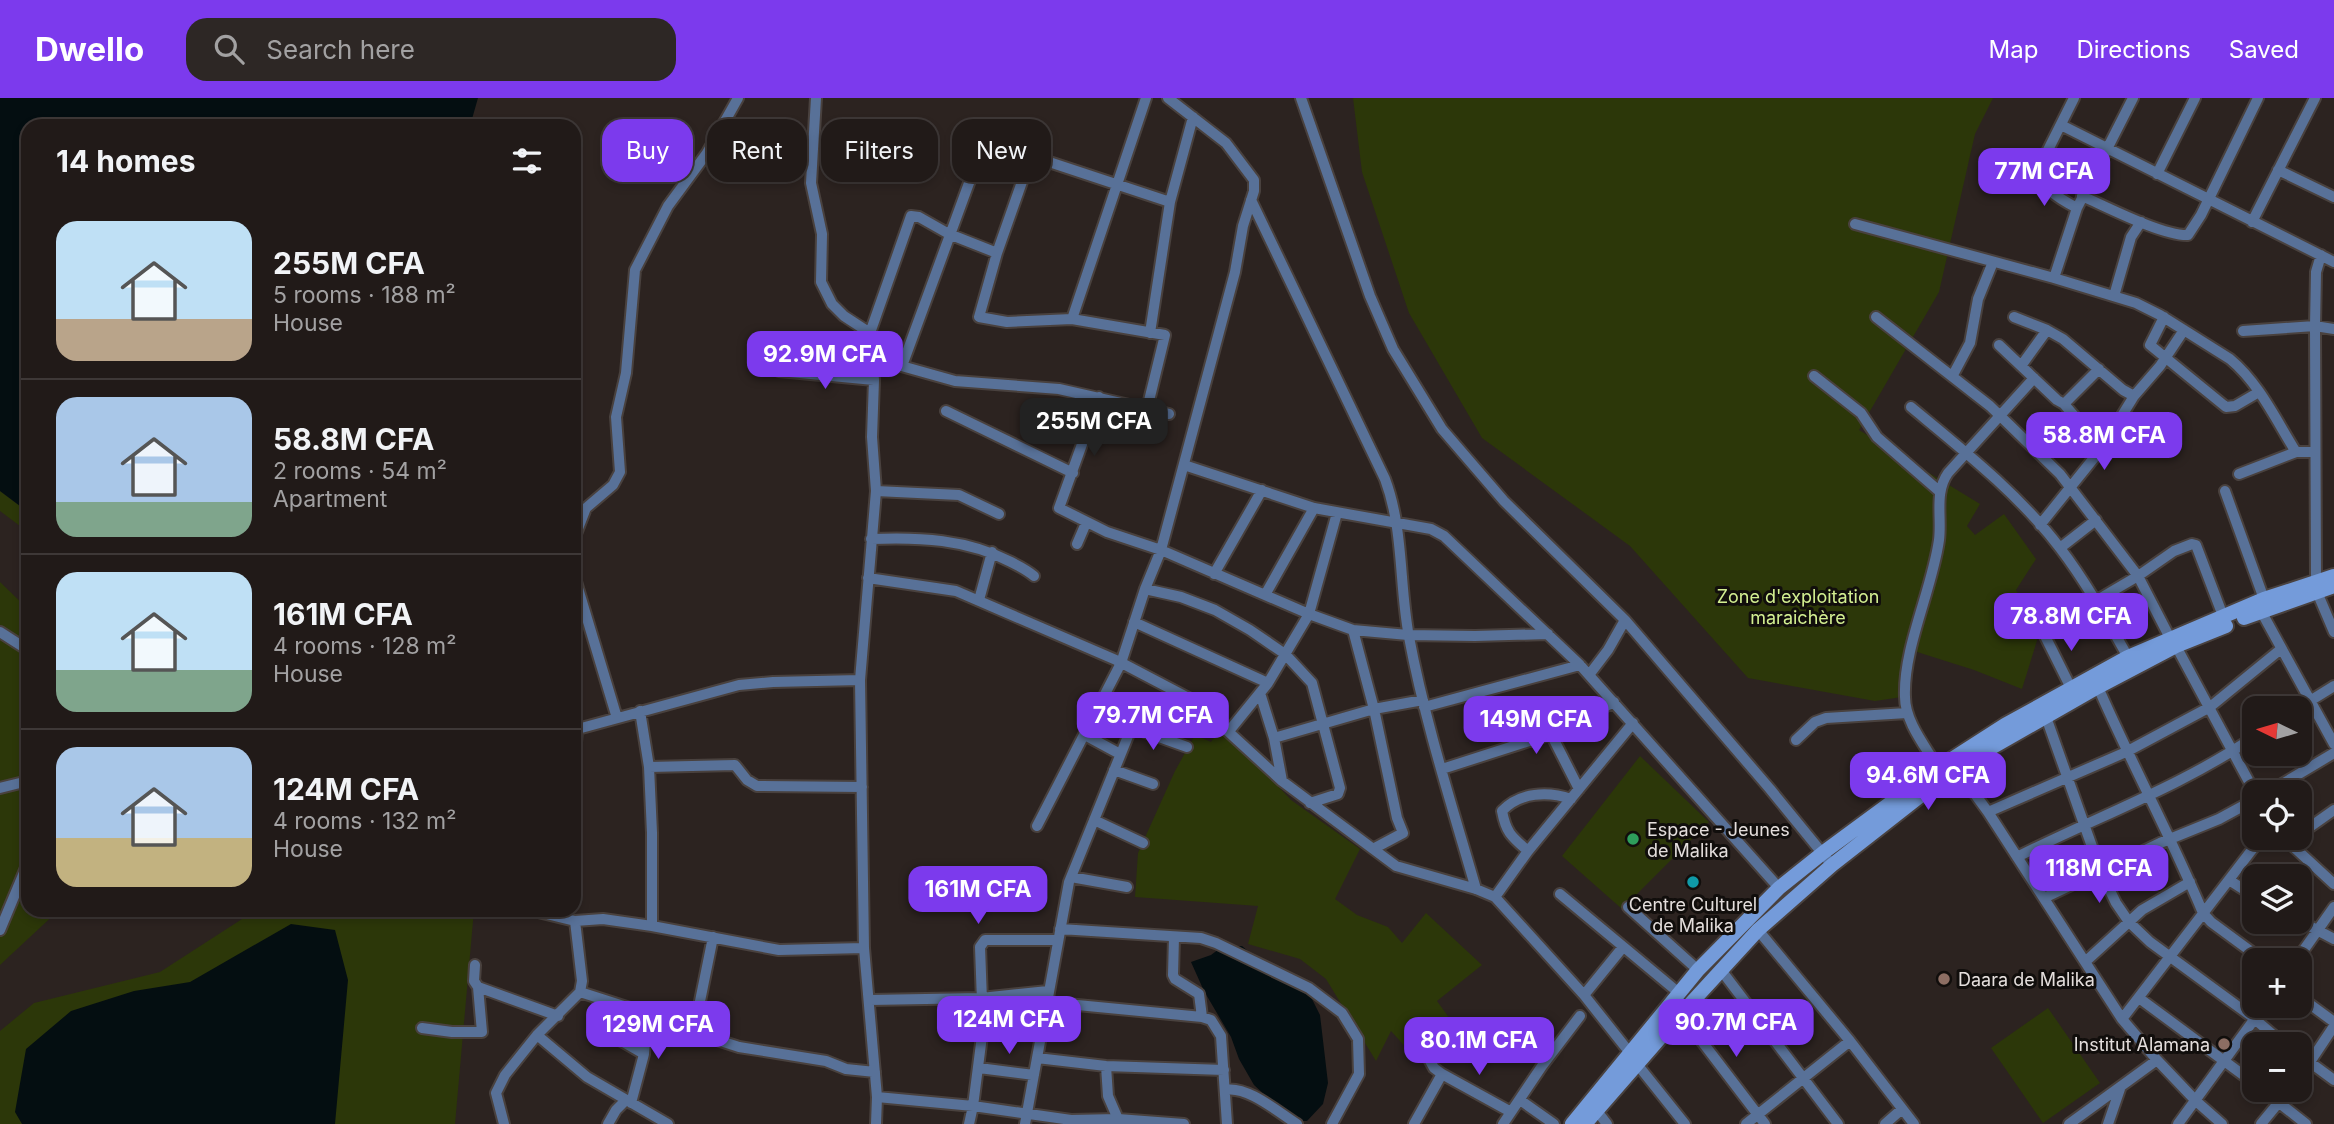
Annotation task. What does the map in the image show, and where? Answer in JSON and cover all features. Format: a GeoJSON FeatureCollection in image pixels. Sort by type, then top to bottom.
{"type":"FeatureCollection","features":[{"type":"Feature","properties":{"kind":"main road"},"geometry":{"type":"LineString","coordinates":[[1572,1124],[1633,1059],[1681,1014],[1828,858],[1938,768],[2005,725],[2128,657],[2316,586],[2334,576]]}},
{"type":"Feature","properties":{"kind":"main road"},"geometry":{"type":"LineString","coordinates":[[2316,586],[2334,586]]}},
{"type":"Feature","properties":{"kind":"main road"},"geometry":{"type":"LineString","coordinates":[[1585,1124],[1597,1111],[1679,993],[1698,970],[1779,888],[1828,858],[1956,768],[2173,642],[2223,616],[2262,605]]}},
{"type":"Feature","properties":{"kind":"street"},"geometry":{"type":"LineString","coordinates":[[581,522],[586,509],[613,485],[621,472],[616,417],[626,373],[635,270],[668,206],[707,153],[738,98]]}},
{"type":"Feature","properties":{"kind":"street"},"geometry":{"type":"LineString","coordinates":[[816,98],[811,183],[822,234],[821,282],[838,310],[870,334]]}},
{"type":"Feature","properties":{"kind":"street"},"geometry":{"type":"LineString","coordinates":[[1072,319],[1146,98]]}},
{"type":"Feature","properties":{"kind":"street"},"geometry":{"type":"LineString","coordinates":[[1037,826],[1121,663],[1161,550],[1235,272],[1243,226],[1251,200],[1254,180],[1226,143],[1168,98]]}},
{"type":"Feature","properties":{"kind":"street"},"geometry":{"type":"LineString","coordinates":[[1301,98],[1370,296],[1393,349],[1442,429],[1504,501],[1625,620],[1828,858]]}},
{"type":"Feature","properties":{"kind":"street"},"geometry":{"type":"LineString","coordinates":[[2074,98],[2040,166],[2040,172],[2054,196],[2077,208]]}},
{"type":"Feature","properties":{"kind":"street"},"geometry":{"type":"LineString","coordinates":[[2054,278],[2082,195],[2133,98]]}},
{"type":"Feature","properties":{"kind":"street"},"geometry":{"type":"LineString","coordinates":[[2157,174],[2195,98]]}},
{"type":"Feature","properties":{"kind":"street"},"geometry":{"type":"LineString","coordinates":[[2082,195],[2141,222],[2186,236],[2196,224],[2258,98]]}},
{"type":"Feature","properties":{"kind":"street"},"geometry":{"type":"LineString","coordinates":[[2252,222],[2315,98]]}},
{"type":"Feature","properties":{"kind":"street"},"geometry":{"type":"LineString","coordinates":[[1150,333],[1170,202],[1193,117]]}},
{"type":"Feature","properties":{"kind":"street"},"geometry":{"type":"LineString","coordinates":[[2061,125],[2334,262]]}},
{"type":"Feature","properties":{"kind":"street"},"geometry":{"type":"LineString","coordinates":[[1147,409],[1165,335],[1072,319],[1007,322],[979,317],[997,253],[1031,156],[1170,202]]}},
{"type":"Feature","properties":{"kind":"street"},"geometry":{"type":"LineString","coordinates":[[2278,170],[2333,193]]}},
{"type":"Feature","properties":{"kind":"street"},"geometry":{"type":"LineString","coordinates":[[902,366],[969,182]]}},
{"type":"Feature","properties":{"kind":"street"},"geometry":{"type":"LineString","coordinates":[[1251,200],[1385,479],[1393,502],[1408,635],[1424,703],[1476,889]]}},
{"type":"Feature","properties":{"kind":"street"},"geometry":{"type":"LineString","coordinates":[[876,1124],[877,1097],[864,948],[860,680],[876,491],[872,437],[874,380],[870,334],[911,217],[919,217],[997,253]]}},
{"type":"Feature","properties":{"kind":"street"},"geometry":{"type":"LineString","coordinates":[[2114,296],[2131,237],[2141,222]]}},
{"type":"Feature","properties":{"kind":"street"},"geometry":{"type":"LineString","coordinates":[[1855,224],[2114,296],[2164,317],[2230,359],[2252,380],[2296,452]]}},
{"type":"Feature","properties":{"kind":"street"},"geometry":{"type":"LineString","coordinates":[[2320,255],[2316,272],[2315,326],[2316,586],[2334,632]]}},
{"type":"Feature","properties":{"kind":"street"},"geometry":{"type":"LineString","coordinates":[[1953,375],[1970,343],[1978,299],[1993,262]]}},
{"type":"Feature","properties":{"kind":"street"},"geometry":{"type":"LineString","coordinates":[[1876,317],[2001,415],[2072,487],[2137,576],[2249,780]]}},
{"type":"Feature","properties":{"kind":"street"},"geometry":{"type":"LineString","coordinates":[[2014,317],[2063,339],[2123,390],[2138,391]]}},
{"type":"Feature","properties":{"kind":"street"},"geometry":{"type":"LineString","coordinates":[[2164,317],[2149,343],[2165,359],[2226,407],[2235,406],[2259,393]]}},
{"type":"Feature","properties":{"kind":"street"},"geometry":{"type":"LineString","coordinates":[[2243,331],[2315,326],[2334,329]]}},
{"type":"Feature","properties":{"kind":"street"},"geometry":{"type":"LineString","coordinates":[[2021,366],[2047,330]]}},
{"type":"Feature","properties":{"kind":"street"},"geometry":{"type":"LineString","coordinates":[[2040,525],[2102,448],[2138,391],[2149,381],[2185,330]]}},
{"type":"Feature","properties":{"kind":"street"},"geometry":{"type":"LineString","coordinates":[[1998,345],[2064,404],[2102,448]]}},
{"type":"Feature","properties":{"kind":"street"},"geometry":{"type":"LineString","coordinates":[[873,358],[955,381],[1038,386],[1169,414]]}},
{"type":"Feature","properties":{"kind":"street"},"geometry":{"type":"LineString","coordinates":[[2064,404],[2099,369]]}},
{"type":"Feature","properties":{"kind":"street"},"geometry":{"type":"LineString","coordinates":[[779,371],[874,380]]}},
{"type":"Feature","properties":{"kind":"street"},"geometry":{"type":"LineString","coordinates":[[1814,376],[1861,413],[1877,437],[1939,491]]}},
{"type":"Feature","properties":{"kind":"street"},"geometry":{"type":"LineString","coordinates":[[1938,768],[1907,713],[1904,695],[1910,656],[1937,552],[1940,531],[1939,491],[1948,473],[2034,378]]}},
{"type":"Feature","properties":{"kind":"street"},"geometry":{"type":"LineString","coordinates":[[1099,397],[1059,509],[1086,523],[1161,550],[1309,614],[1353,630],[1408,635],[1548,634]]}},
{"type":"Feature","properties":{"kind":"street"},"geometry":{"type":"LineString","coordinates":[[1911,408],[1967,453],[2014,496],[2040,525],[2060,548],[2095,600],[2128,657]]}},
{"type":"Feature","properties":{"kind":"street"},"geometry":{"type":"LineString","coordinates":[[946,411],[1073,473]]}},
{"type":"Feature","properties":{"kind":"street"},"geometry":{"type":"LineString","coordinates":[[2239,474],[2296,452],[2315,452]]}},
{"type":"Feature","properties":{"kind":"street"},"geometry":{"type":"LineString","coordinates":[[1184,465],[1314,508],[1431,529],[1444,536],[1580,665],[1779,888]]}},
{"type":"Feature","properties":{"kind":"street"},"geometry":{"type":"LineString","coordinates":[[1214,574],[1262,490]]}},
{"type":"Feature","properties":{"kind":"street"},"geometry":{"type":"LineString","coordinates":[[876,491],[959,495],[999,514]]}},
{"type":"Feature","properties":{"kind":"street"},"geometry":{"type":"LineString","coordinates":[[2225,491],[2262,605],[2281,649],[2307,696]]}},
{"type":"Feature","properties":{"kind":"street"},"geometry":{"type":"LineString","coordinates":[[1265,595],[1314,508]]}},
{"type":"Feature","properties":{"kind":"street"},"geometry":{"type":"LineString","coordinates":[[1228,731],[1268,683],[1309,614],[1337,513]]}},
{"type":"Feature","properties":{"kind":"street"},"geometry":{"type":"LineString","coordinates":[[2060,548],[2096,520]]}},
{"type":"Feature","properties":{"kind":"street"},"geometry":{"type":"LineString","coordinates":[[1077,544],[1086,523]]}},
{"type":"Feature","properties":{"kind":"street"},"geometry":{"type":"LineString","coordinates":[[871,539],[929,538],[992,552],[1034,576]]}},
{"type":"Feature","properties":{"kind":"street"},"geometry":{"type":"LineString","coordinates":[[2071,688],[2043,632],[2175,551],[2196,545],[2223,616]]}},
{"type":"Feature","properties":{"kind":"street"},"geometry":{"type":"LineString","coordinates":[[979,600],[992,552]]}},
{"type":"Feature","properties":{"kind":"street"},"geometry":{"type":"LineString","coordinates":[[868,578],[956,591],[1121,663],[1196,702],[1282,781],[1396,866],[1495,897],[1584,995],[1685,1124]]}},
{"type":"Feature","properties":{"kind":"street"},"geometry":{"type":"LineString","coordinates":[[1145,589],[1189,600],[1215,610],[1285,654],[1312,683],[1340,788],[1338,794],[1310,803]]}},
{"type":"Feature","properties":{"kind":"street"},"geometry":{"type":"LineString","coordinates":[[581,598],[617,718]]}},
{"type":"Feature","properties":{"kind":"street"},"geometry":{"type":"LineString","coordinates":[[1589,675],[1608,650],[1625,620]]}},
{"type":"Feature","properties":{"kind":"street"},"geometry":{"type":"LineString","coordinates":[[1134,622],[1268,683]]}},
{"type":"Feature","properties":{"kind":"street"},"geometry":{"type":"LineString","coordinates":[[1353,630],[1395,806],[1404,833],[1373,849]]}},
{"type":"Feature","properties":{"kind":"street"},"geometry":{"type":"LineString","coordinates":[[0,632],[21,646]]}},
{"type":"Feature","properties":{"kind":"street"},"geometry":{"type":"LineString","coordinates":[[1988,812],[2126,752],[2210,707],[2281,649]]}},
{"type":"Feature","properties":{"kind":"street"},"geometry":{"type":"LineString","coordinates":[[1274,738],[1374,709],[1424,703],[1580,665]]}},
{"type":"Feature","properties":{"kind":"street"},"geometry":{"type":"LineString","coordinates":[[581,728],[740,685],[860,680]]}},
{"type":"Feature","properties":{"kind":"street"},"geometry":{"type":"LineString","coordinates":[[2312,698],[2334,686]]}},
{"type":"Feature","properties":{"kind":"street"},"geometry":{"type":"LineString","coordinates":[[2098,687],[2203,913],[2246,948]]}},
{"type":"Feature","properties":{"kind":"street"},"geometry":{"type":"LineString","coordinates":[[1260,693],[1274,738],[1282,781]]}},
{"type":"Feature","properties":{"kind":"street"},"geometry":{"type":"LineString","coordinates":[[1442,769],[1551,734],[1614,702]]}},
{"type":"Feature","properties":{"kind":"street"},"geometry":{"type":"LineString","coordinates":[[1026,1119],[1071,877],[1141,704]]}},
{"type":"Feature","properties":{"kind":"street"},"geometry":{"type":"LineString","coordinates":[[2312,705],[2334,744]]}},
{"type":"Feature","properties":{"kind":"street"},"geometry":{"type":"LineString","coordinates":[[640,711],[649,767],[652,926]]}},
{"type":"Feature","properties":{"kind":"street"},"geometry":{"type":"LineString","coordinates":[[1796,740],[1815,722],[1826,718],[1907,713]]}},
{"type":"Feature","properties":{"kind":"street"},"geometry":{"type":"LineString","coordinates":[[2046,717],[2101,872],[2116,903],[2150,942],[2270,1032]]}},
{"type":"Feature","properties":{"kind":"street"},"geometry":{"type":"LineString","coordinates":[[1525,720],[1531,741]]}},
{"type":"Feature","properties":{"kind":"street"},"geometry":{"type":"LineString","coordinates":[[1495,897],[1528,851],[1633,723]]}},
{"type":"Feature","properties":{"kind":"street"},"geometry":{"type":"LineString","coordinates":[[1131,727],[1187,747]]}},
{"type":"Feature","properties":{"kind":"street"},"geometry":{"type":"LineString","coordinates":[[1551,734],[1579,789]]}},
{"type":"Feature","properties":{"kind":"street"},"geometry":{"type":"LineString","coordinates":[[1085,735],[1120,754]]}},
{"type":"Feature","properties":{"kind":"street"},"geometry":{"type":"LineString","coordinates":[[2017,857],[2149,796],[2242,745]]}},
{"type":"Feature","properties":{"kind":"street"},"geometry":{"type":"LineString","coordinates":[[2289,780],[2334,753]]}},
{"type":"Feature","properties":{"kind":"street"},"geometry":{"type":"LineString","coordinates":[[649,767],[735,765],[747,780],[757,786],[862,787]]}},
{"type":"Feature","properties":{"kind":"street"},"geometry":{"type":"LineString","coordinates":[[1956,768],[1988,812],[2122,1019],[2196,1101],[2222,1124]]}},
{"type":"Feature","properties":{"kind":"street"},"geometry":{"type":"LineString","coordinates":[[1114,770],[1153,784]]}},
{"type":"Feature","properties":{"kind":"street"},"geometry":{"type":"LineString","coordinates":[[0,788],[21,783]]}},
{"type":"Feature","properties":{"kind":"street"},"geometry":{"type":"LineString","coordinates":[[1528,851],[1509,835],[1503,811],[1510,803],[1531,795],[1552,793],[1571,799]]}},
{"type":"Feature","properties":{"kind":"street"},"geometry":{"type":"LineString","coordinates":[[2044,898],[2242,807]]}},
{"type":"Feature","properties":{"kind":"street"},"geometry":{"type":"LineString","coordinates":[[2312,826],[2334,810]]}},
{"type":"Feature","properties":{"kind":"street"},"geometry":{"type":"LineString","coordinates":[[1094,820],[1143,843]]}},
{"type":"Feature","properties":{"kind":"street"},"geometry":{"type":"LineString","coordinates":[[2122,1019],[2252,850]]}},
{"type":"Feature","properties":{"kind":"street"},"geometry":{"type":"LineString","coordinates":[[2299,850],[2334,884]]}},
{"type":"Feature","properties":{"kind":"street"},"geometry":{"type":"LineString","coordinates":[[1071,877],[1127,887]]}},
{"type":"Feature","properties":{"kind":"street"},"geometry":{"type":"LineString","coordinates":[[0,930],[21,880]]}},
{"type":"Feature","properties":{"kind":"street"},"geometry":{"type":"LineString","coordinates":[[2229,880],[2242,888]]}},
{"type":"Feature","properties":{"kind":"street"},"geometry":{"type":"LineString","coordinates":[[2085,962],[2156,901],[2190,882]]}},
{"type":"Feature","properties":{"kind":"street"},"geometry":{"type":"LineString","coordinates":[[1560,894],[1679,993]]}},
{"type":"Feature","properties":{"kind":"street"},"geometry":{"type":"LineString","coordinates":[[2305,948],[2334,907]]}},
{"type":"Feature","properties":{"kind":"street"},"geometry":{"type":"LineString","coordinates":[[1628,908],[1698,970]]}},
{"type":"Feature","properties":{"kind":"street"},"geometry":{"type":"LineString","coordinates":[[562,917],[575,920],[603,919],[652,926],[779,950],[864,948]]}},
{"type":"Feature","properties":{"kind":"street"},"geometry":{"type":"LineString","coordinates":[[504,1124],[496,1093],[505,1075],[537,1035],[580,992],[582,981],[575,920]]}},
{"type":"Feature","properties":{"kind":"street"},"geometry":{"type":"LineString","coordinates":[[2312,927],[2334,939]]}},
{"type":"Feature","properties":{"kind":"street"},"geometry":{"type":"LineString","coordinates":[[1758,930],[1850,1041],[1914,1124]]}},
{"type":"Feature","properties":{"kind":"street"},"geometry":{"type":"LineString","coordinates":[[969,1124],[983,1028],[980,947],[985,940],[1059,934],[1201,939],[1216,943],[1309,988],[1342,1013],[1358,1039],[1359,1074],[1332,1124]]}},
{"type":"Feature","properties":{"kind":"street"},"geometry":{"type":"LineString","coordinates":[[693,1026],[713,937]]}},
{"type":"Feature","properties":{"kind":"street"},"geometry":{"type":"LineString","coordinates":[[1174,937],[1172,975],[1199,994],[1202,1017]]}},
{"type":"Feature","properties":{"kind":"street"},"geometry":{"type":"LineString","coordinates":[[1584,995],[1623,947]]}},
{"type":"Feature","properties":{"kind":"street"},"geometry":{"type":"LineString","coordinates":[[422,1028],[482,1032],[478,987],[474,981],[475,965]]}},
{"type":"Feature","properties":{"kind":"street"},"geometry":{"type":"LineString","coordinates":[[1721,970],[1838,1124]]}},
{"type":"Feature","properties":{"kind":"street"},"geometry":{"type":"LineString","coordinates":[[478,987],[558,1016]]}},
{"type":"Feature","properties":{"kind":"street"},"geometry":{"type":"LineString","coordinates":[[580,992],[689,1027],[693,1026]]}},
{"type":"Feature","properties":{"kind":"street"},"geometry":{"type":"LineString","coordinates":[[870,1000],[1047,997],[1211,1020],[1221,1036],[1227,1124]]}},
{"type":"Feature","properties":{"kind":"street"},"geometry":{"type":"LineString","coordinates":[[2139,998],[2242,1073]]}},
{"type":"Feature","properties":{"kind":"street"},"geometry":{"type":"LineString","coordinates":[[2312,1007],[2334,1024],[2312,1060]]}},
{"type":"Feature","properties":{"kind":"street"},"geometry":{"type":"LineString","coordinates":[[608,1124],[616,1110],[629,1101],[644,1054],[647,1014]]}},
{"type":"Feature","properties":{"kind":"street"},"geometry":{"type":"LineString","coordinates":[[1681,1014],[1761,1120]]}},
{"type":"Feature","properties":{"kind":"street"},"geometry":{"type":"LineString","coordinates":[[1503,1124],[1580,1016]]}},
{"type":"Feature","properties":{"kind":"street"},"geometry":{"type":"LineString","coordinates":[[2178,1124],[2254,1019]]}},
{"type":"Feature","properties":{"kind":"street"},"geometry":{"type":"LineString","coordinates":[[693,1026],[699,1034],[739,1047],[826,1062],[846,1069],[875,1072]]}},
{"type":"Feature","properties":{"kind":"street"},"geometry":{"type":"LineString","coordinates":[[983,1028],[1040,1034]]}},
{"type":"Feature","properties":{"kind":"street"},"geometry":{"type":"LineString","coordinates":[[537,1035],[587,1077],[668,1124]]}},
{"type":"Feature","properties":{"kind":"street"},"geometry":{"type":"LineString","coordinates":[[611,1035],[644,1054]]}},
{"type":"Feature","properties":{"kind":"street"},"geometry":{"type":"LineString","coordinates":[[1746,1124],[1761,1120],[1804,1079],[1850,1041]]}},
{"type":"Feature","properties":{"kind":"street"},"geometry":{"type":"LineString","coordinates":[[1037,1058],[1107,1066],[1224,1070]]}},
{"type":"Feature","properties":{"kind":"street"},"geometry":{"type":"LineString","coordinates":[[1429,1059],[1434,1068],[1442,1074],[1511,1112]]}},
{"type":"Feature","properties":{"kind":"street"},"geometry":{"type":"LineString","coordinates":[[2069,1124],[2157,1060]]}},
{"type":"Feature","properties":{"kind":"street"},"geometry":{"type":"LineString","coordinates":[[2312,1064],[2334,1080]]}},
{"type":"Feature","properties":{"kind":"street"},"geometry":{"type":"LineString","coordinates":[[1107,1066],[1108,1096],[1118,1119]]}},
{"type":"Feature","properties":{"kind":"street"},"geometry":{"type":"LineString","coordinates":[[979,1068],[1034,1075]]}},
{"type":"Feature","properties":{"kind":"street"},"geometry":{"type":"LineString","coordinates":[[1415,1124],[1442,1074]]}},
{"type":"Feature","properties":{"kind":"street"},"geometry":{"type":"LineString","coordinates":[[2108,1124],[2120,1088]]}},
{"type":"Feature","properties":{"kind":"street"},"geometry":{"type":"LineString","coordinates":[[1225,1090],[1232,1089],[1248,1094],[1297,1124]]}},
{"type":"Feature","properties":{"kind":"street"},"geometry":{"type":"LineString","coordinates":[[877,1097],[973,1105],[1026,1119],[1118,1119],[1184,1124]]}},
{"type":"Feature","properties":{"kind":"street"},"geometry":{"type":"LineString","coordinates":[[1520,1100],[1554,1124]]}},
{"type":"Feature","properties":{"kind":"street"},"geometry":{"type":"LineString","coordinates":[[2262,1124],[2280,1103],[2306,1124]]}},
{"type":"Feature","properties":{"kind":"street"},"geometry":{"type":"LineString","coordinates":[[1885,1124],[1902,1109]]}},
{"type":"Feature","properties":{"kind":"street"},"geometry":{"type":"LineString","coordinates":[[1597,1111],[1607,1124]]}},
{"type":"Feature","properties":{"kind":"green space","name":"Zone d'exploitation maraichère"},"geometry":{"type":"Polygon","coordinates":[[[1353,98],[1993,98],[1975,134],[1939,292],[1859,430],[1980,504],[1967,526],[1975,535],[2004,514],[2036,559],[2016,590],[2039,634],[2022,689],[1914,651],[1909,696],[1875,701],[1748,678],[1630,546],[1482,438],[1409,313],[1362,172],[1353,98]]]}},
{"type":"Feature","properties":{"kind":"green space"},"geometry":{"type":"Polygon","coordinates":[[[0,491],[21,507],[21,527],[0,511],[0,491]]]}},
{"type":"Feature","properties":{"kind":"green space"},"geometry":{"type":"Polygon","coordinates":[[[0,582],[21,602],[21,917],[51,917],[0,965],[0,582]]]}},
{"type":"Feature","properties":{"kind":"green space"},"geometry":{"type":"Polygon","coordinates":[[[1222,727],[1291,800],[1360,849],[1335,899],[1357,915],[1388,927],[1402,943],[1426,913],[1482,965],[1437,1001],[1450,1019],[1409,1051],[1391,1031],[1376,1061],[1326,979],[1300,959],[1248,944],[1258,906],[1135,897],[1138,853],[1175,771],[1195,735],[1211,742],[1222,727]]]}},
{"type":"Feature","properties":{"kind":"green space","name":"Espace - Jeunes de Malika"},"geometry":{"type":"Polygon","coordinates":[[[1640,756],[1709,822],[1622,909],[1562,856],[1640,756]]]}},
{"type":"Feature","properties":{"kind":"green space"},"geometry":{"type":"Polygon","coordinates":[[[245,917],[473,917],[455,1124],[0,1124],[0,1031],[34,1003],[160,972],[245,917]]]}},
{"type":"Feature","properties":{"kind":"green space"},"geometry":{"type":"Polygon","coordinates":[[[2048,1008],[2100,1083],[2043,1123],[1991,1048],[2048,1008]]]}},
{"type":"Feature","properties":{"kind":"shaded area"},"geometry":{"type":"Polygon","coordinates":[[[0,98],[478,98],[472,119],[21,119],[21,507],[0,491],[0,98]]]}},
{"type":"Feature","properties":{"kind":"shaded area"},"geometry":{"type":"Polygon","coordinates":[[[291,924],[335,930],[348,980],[335,1124],[22,1124],[15,1112],[26,1049],[71,1011],[134,991],[190,982],[291,924]]]}},
{"type":"Feature","properties":{"kind":"shaded area"},"geometry":{"type":"Polygon","coordinates":[[[1242,946],[1264,965],[1310,995],[1320,1015],[1328,1083],[1323,1104],[1307,1121],[1293,1121],[1254,1085],[1191,962],[1219,949],[1242,946]]]}},
{"type":"Feature","properties":{"kind":"place","name":"Espace - Jeunes de Malika"},"geometry":{"type":"Point","coordinates":[1633,839]}},
{"type":"Feature","properties":{"kind":"place","name":"Centre Culturel de Malika"},"geometry":{"type":"Point","coordinates":[1693,882]}},
{"type":"Feature","properties":{"kind":"place","name":"Daara de Malika"},"geometry":{"type":"Point","coordinates":[1944,979]}},
{"type":"Feature","properties":{"kind":"place","name":"Institut Alamana"},"geometry":{"type":"Point","coordinates":[2224,1044]}}]}
